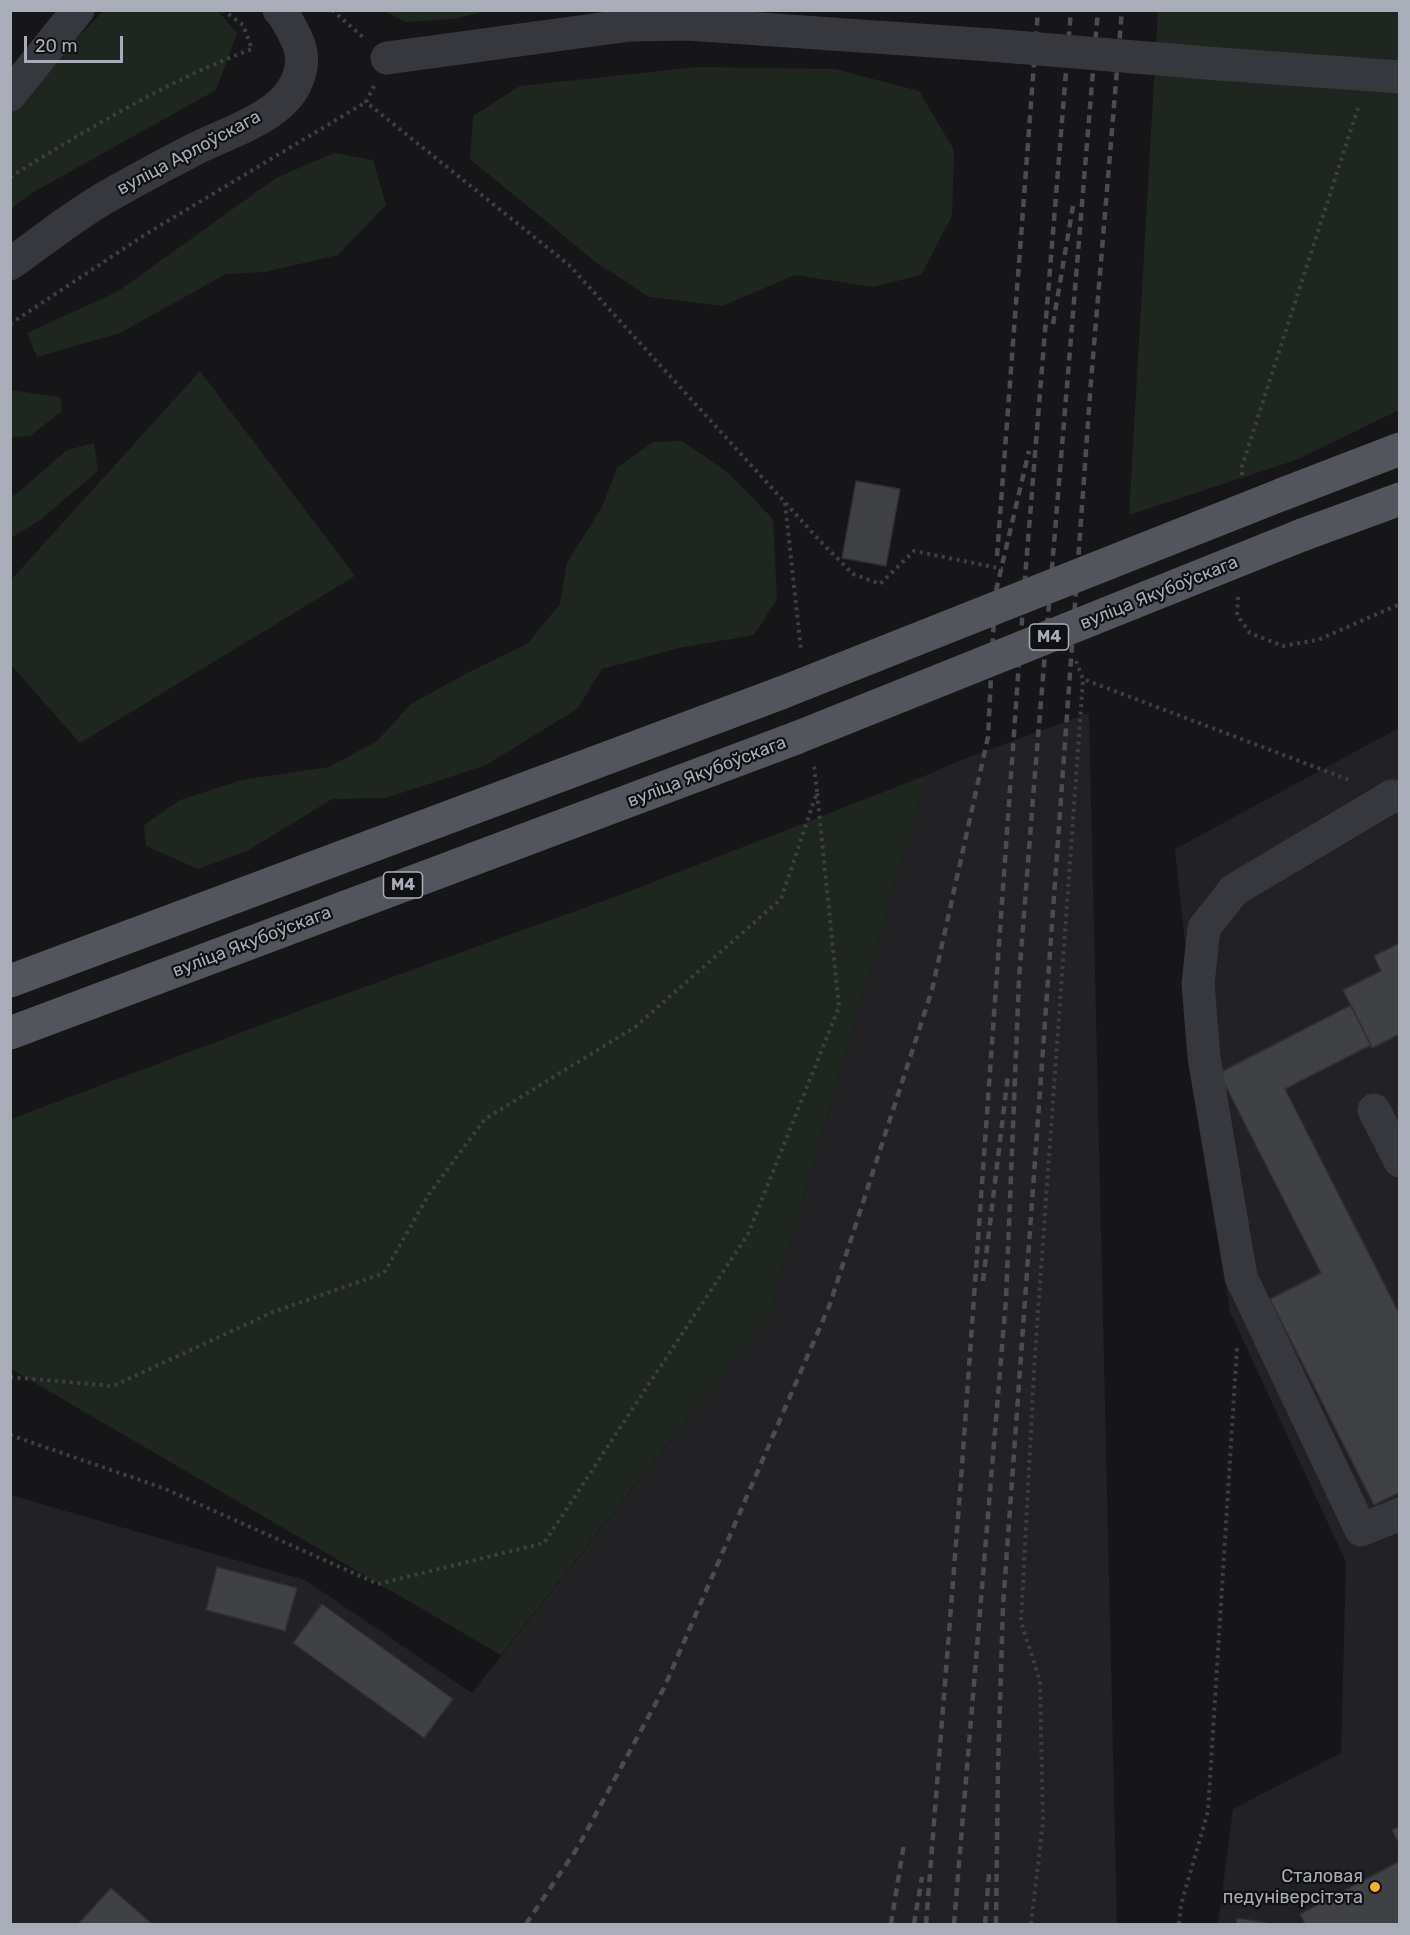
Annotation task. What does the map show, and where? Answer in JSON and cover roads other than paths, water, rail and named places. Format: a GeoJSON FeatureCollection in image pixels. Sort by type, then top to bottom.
{"type":"FeatureCollection","features":[{"type":"Feature","properties":{"kind":"main road"},"geometry":{"type":"LineString","coordinates":[[10,981],[781,693],[1400,449]]}},
{"type":"Feature","properties":{"kind":"main road","name":"вуліца Якубоўскага"},"geometry":{"type":"LineString","coordinates":[[10,1033],[805,748],[1302,535],[1400,499]]}},
{"type":"Feature","properties":{"kind":"street"},"geometry":{"type":"LineString","coordinates":[[10,95],[78,10]]}},
{"type":"Feature","properties":{"kind":"street","name":"вуліца Арлоўскага"},"geometry":{"type":"LineString","coordinates":[[10,264],[106,197],[284,102],[295,85],[302,63],[299,39],[284,14],[279,10]]}},
{"type":"Feature","properties":{"kind":"street"},"geometry":{"type":"LineString","coordinates":[[387,58],[630,25],[688,24],[1384,76]]}},
{"type":"Feature","properties":{"kind":"street"},"geometry":{"type":"LineString","coordinates":[[1396,796],[1234,890],[1204,928],[1198,984],[1204,1057],[1241,1277],[1361,1530],[1400,1514]]}},
{"type":"Feature","properties":{"kind":"street"},"geometry":{"type":"LineString","coordinates":[[1374,1110],[1400,1161]]}},
{"type":"Feature","properties":{"kind":"railway"},"geometry":{"type":"LineString","coordinates":[[997,556],[1038,10]]}},
{"type":"Feature","properties":{"kind":"railway"},"geometry":{"type":"LineString","coordinates":[[926,1924],[961,1480],[1025,578],[1071,10]]}},
{"type":"Feature","properties":{"kind":"railway"},"geometry":{"type":"LineString","coordinates":[[954,1924],[1006,1299],[1019,979],[1098,10]]}},
{"type":"Feature","properties":{"kind":"railway"},"geometry":{"type":"LineString","coordinates":[[996,1924],[1003,1606],[1091,381],[1122,10]]}},
{"type":"Feature","properties":{"kind":"railway"},"geometry":{"type":"LineString","coordinates":[[1053,324],[1073,206]]}},
{"type":"Feature","properties":{"kind":"railway"},"geometry":{"type":"LineString","coordinates":[[526,1924],[578,1847],[664,1688],[830,1304],[932,990],[988,737],[995,595],[1029,451]]}},
{"type":"Feature","properties":{"kind":"railway"},"geometry":{"type":"LineString","coordinates":[[983,1281],[1008,1075]]}},
{"type":"Feature","properties":{"kind":"railway"},"geometry":{"type":"LineString","coordinates":[[891,1924],[904,1843]]}},
{"type":"Feature","properties":{"kind":"railway"},"geometry":{"type":"LineString","coordinates":[[985,1924],[989,1874]]}},
{"type":"Feature","properties":{"kind":"railway"},"geometry":{"type":"LineString","coordinates":[[914,1924],[922,1877]]}},
{"type":"Feature","properties":{"kind":"place","name":"Сталовая педуніверсітэта"},"geometry":{"type":"Point","coordinates":[1375,1887]}}]}
